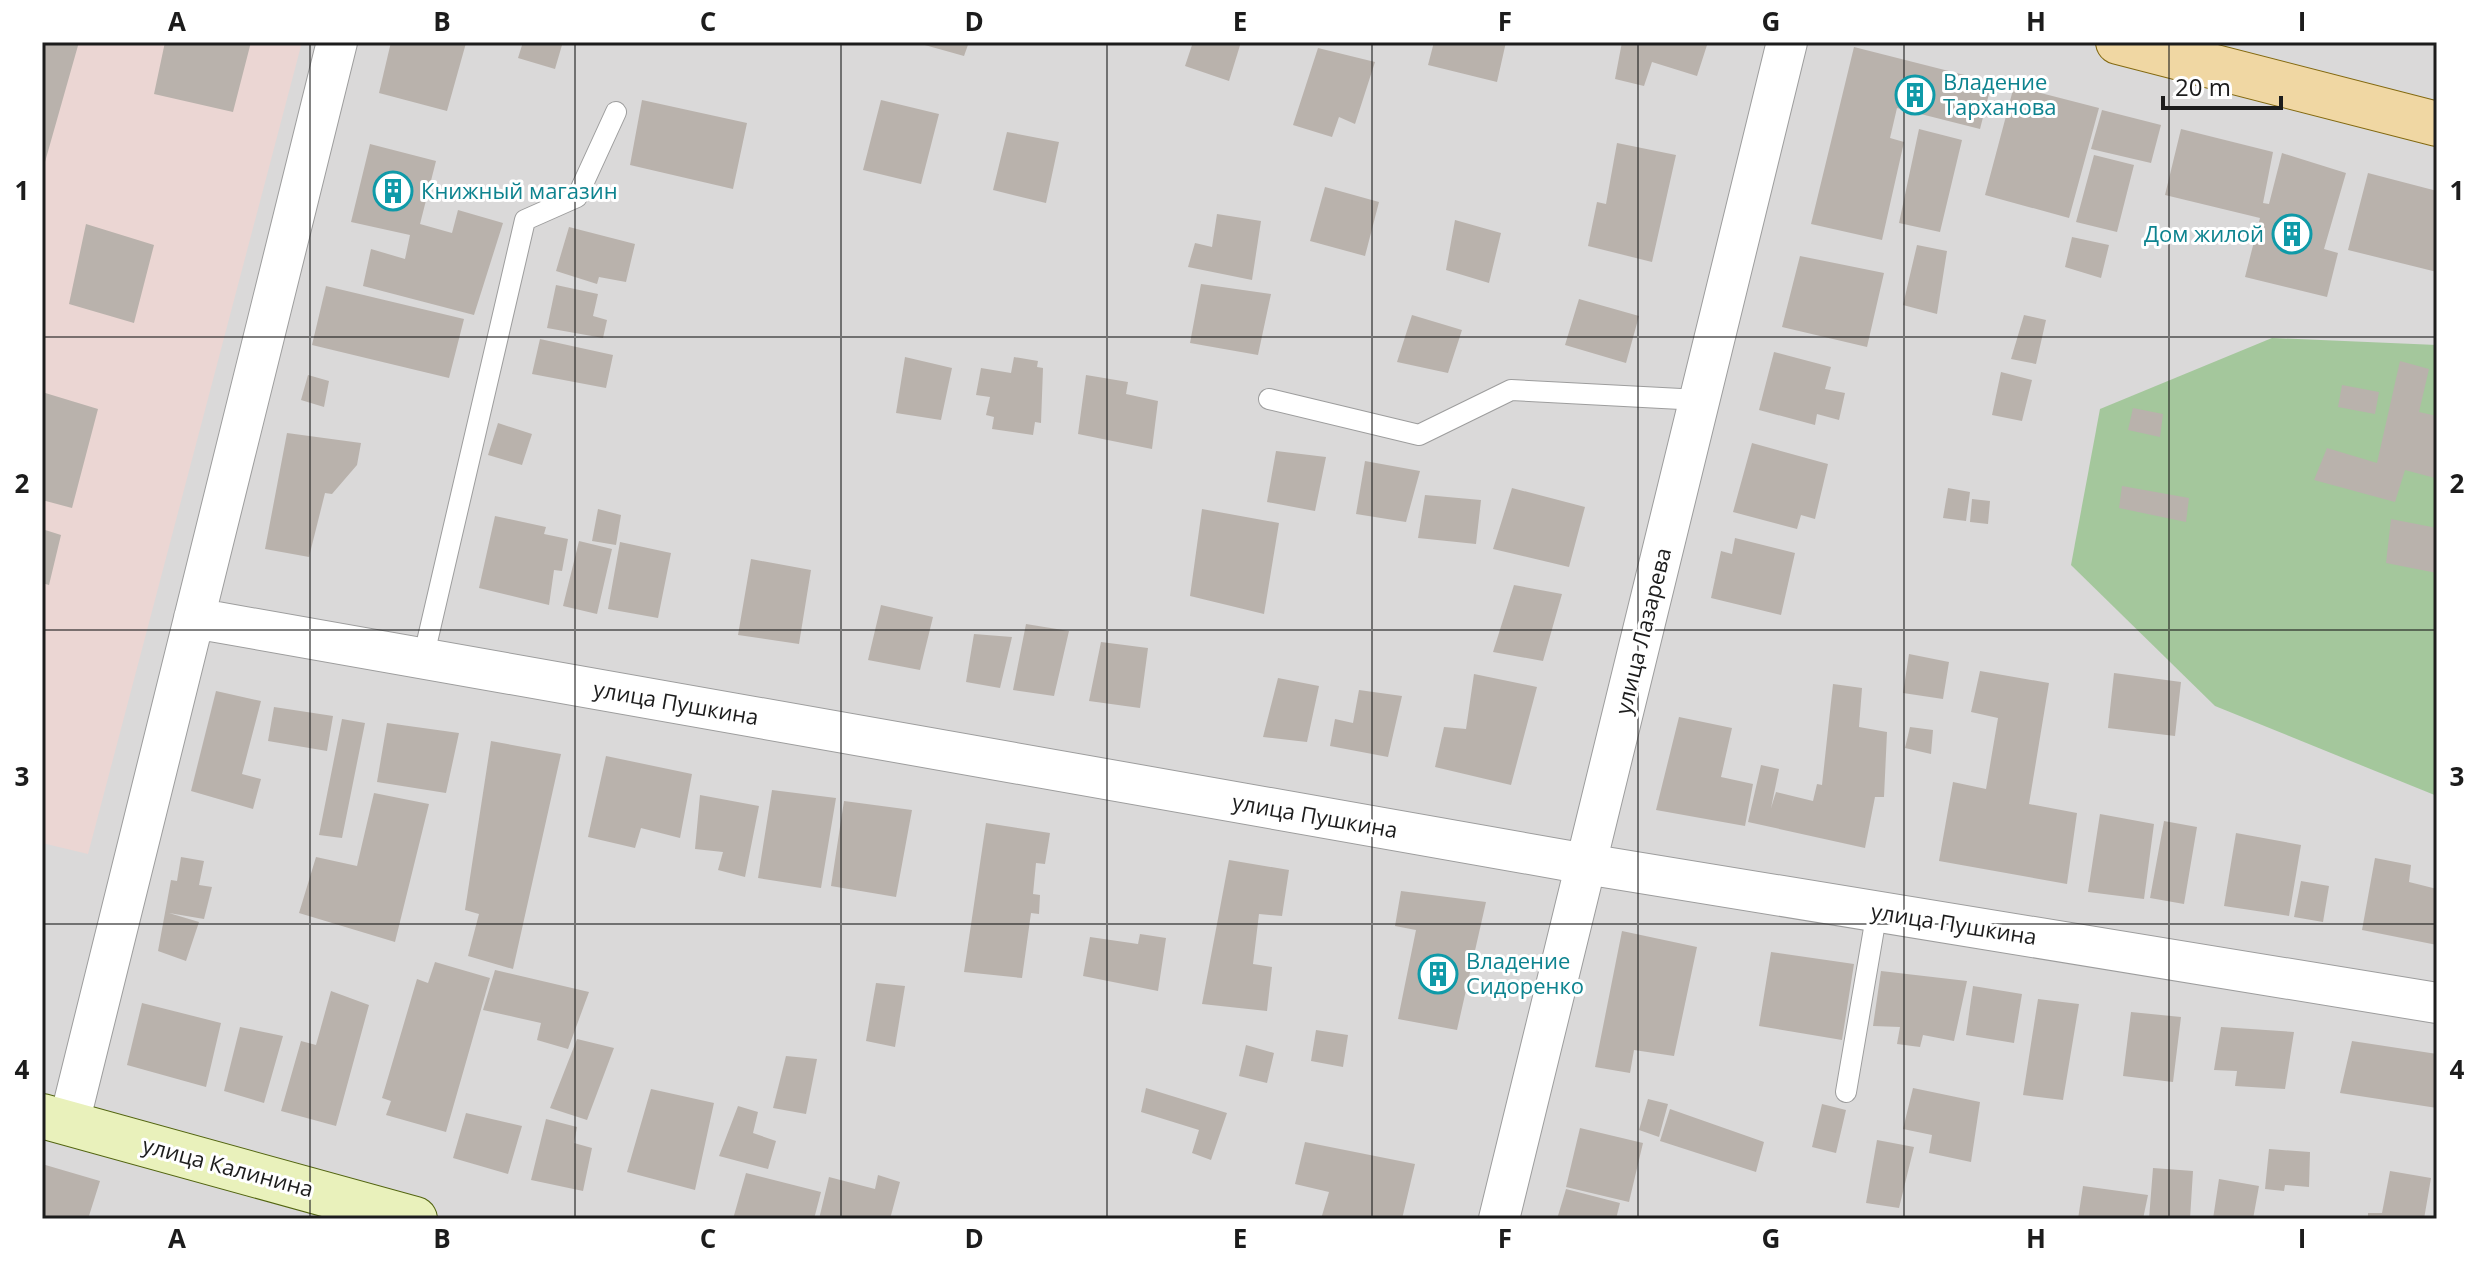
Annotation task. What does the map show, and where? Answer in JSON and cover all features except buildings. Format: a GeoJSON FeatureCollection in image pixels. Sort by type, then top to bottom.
{"type":"FeatureCollection","features":[{"type":"Feature","properties":{"kind":"main road"},"geometry":{"type":"LineString","coordinates":[[2118,42],[2437,124]]}},
{"type":"Feature","properties":{"kind":"street"},"geometry":{"type":"LineString","coordinates":[[56,1120],[194,618],[337,42]]}},
{"type":"Feature","properties":{"kind":"street","name":"улица Лазарева"},"geometry":{"type":"LineString","coordinates":[[1499,1219],[1787,42]]}},
{"type":"Feature","properties":{"kind":"street","name":"улица Пушкина"},"geometry":{"type":"LineString","coordinates":[[194,618],[1586,864],[2437,1003]]}},
{"type":"Feature","properties":{"kind":"street","name":"улица Калинина"},"geometry":{"type":"LineString","coordinates":[[56,1120],[334,1208],[415,1219]]}},
{"type":"Feature","properties":{"kind":"lane"},"geometry":{"type":"LineString","coordinates":[[423,659],[525,220],[577,197],[616,112]]}},
{"type":"Feature","properties":{"kind":"lane"},"geometry":{"type":"LineString","coordinates":[[1269,399],[1419,435],[1511,390],[1700,400]]}},
{"type":"Feature","properties":{"kind":"lane"},"geometry":{"type":"LineString","coordinates":[[1846,1092],[1877,911]]}},
{"type":"Feature","properties":{"kind":"shaded area"},"geometry":{"type":"Polygon","coordinates":[[[42,42],[2437,42],[2437,1219],[42,1219],[42,42]]]}},
{"type":"Feature","properties":{"kind":"shaded area"},"geometry":{"type":"Polygon","coordinates":[[[42,42],[302,42],[88,854],[42,843],[42,42]]]}},
{"type":"Feature","properties":{"kind":"green space"},"geometry":{"type":"Polygon","coordinates":[[[2272,338],[2437,345],[2437,796],[2215,706],[2071,565],[2100,409],[2272,338]]]}},
{"type":"Feature","properties":{"kind":"place","name":"Владение Тарханова"},"geometry":{"type":"Point","coordinates":[1915,95]}},
{"type":"Feature","properties":{"kind":"place","name":"Книжный магазин"},"geometry":{"type":"Point","coordinates":[393,191]}},
{"type":"Feature","properties":{"kind":"place","name":"Дом жилой"},"geometry":{"type":"Point","coordinates":[2292,234]}},
{"type":"Feature","properties":{"kind":"place","name":"Владение Сидоренко"},"geometry":{"type":"Point","coordinates":[1438,974]}}]}
